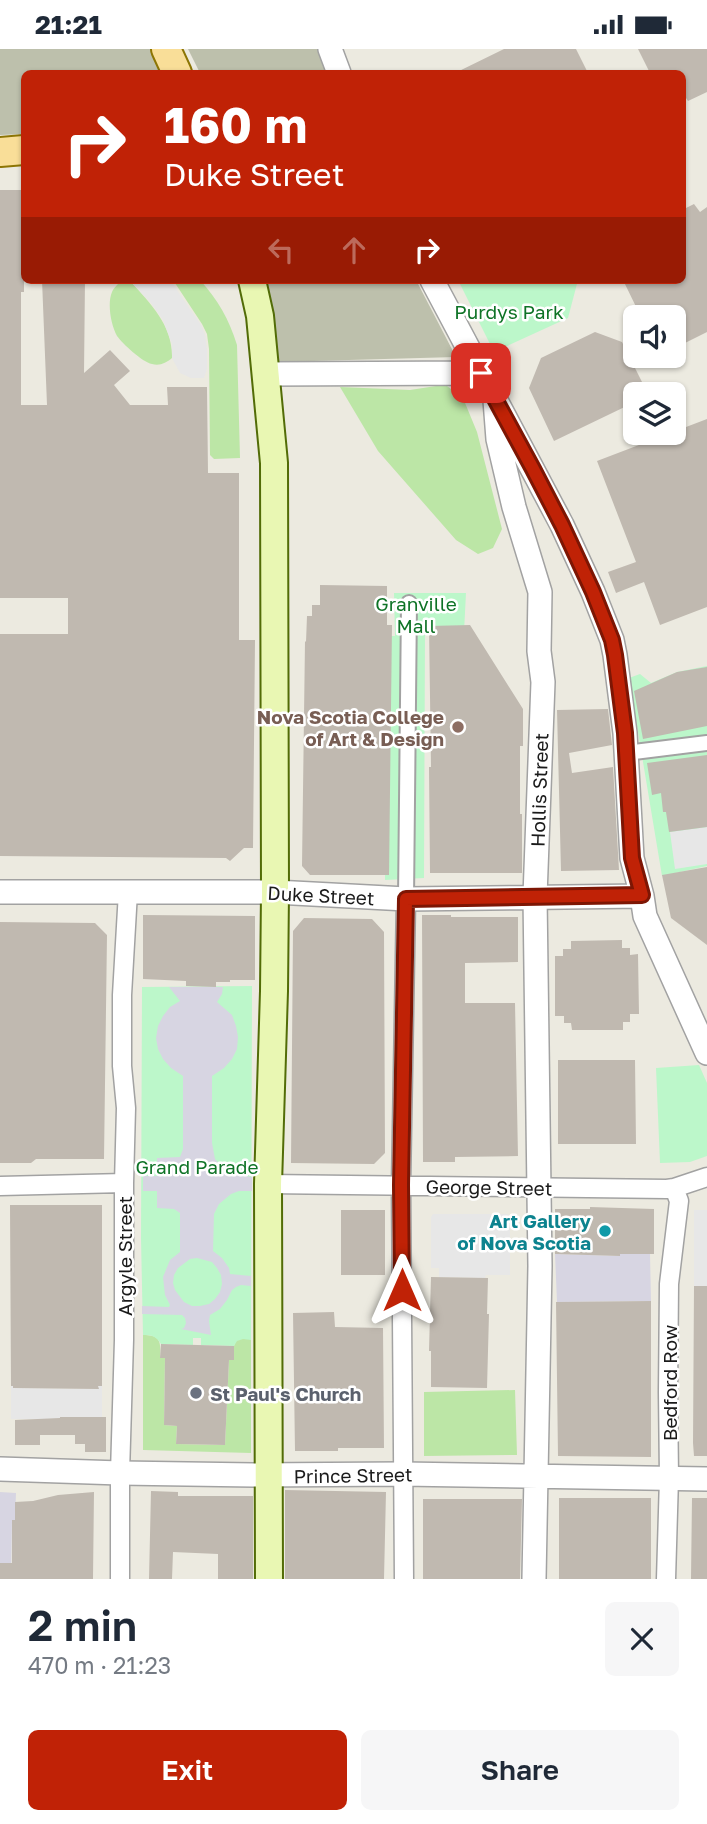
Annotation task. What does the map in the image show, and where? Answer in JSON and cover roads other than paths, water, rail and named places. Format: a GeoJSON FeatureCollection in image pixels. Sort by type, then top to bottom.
{"type":"FeatureCollection","features":[{"type":"Feature","properties":{"kind":"main road"},"geometry":{"type":"LineString","coordinates":[[166,49],[176,70]]}},
{"type":"Feature","properties":{"kind":"main road"},"geometry":{"type":"LineString","coordinates":[[0,152],[21,150]]}},
{"type":"Feature","properties":{"kind":"main road"},"geometry":{"type":"LineString","coordinates":[[253,284],[260,316],[274,463],[275,892],[268,1184],[269,1579]]}},
{"type":"Feature","properties":{"kind":"street"},"geometry":{"type":"LineString","coordinates":[[330,49],[338,70]]}},
{"type":"Feature","properties":{"kind":"street"},"geometry":{"type":"LineString","coordinates":[[434,284],[549,501],[603,616],[615,655],[625,733],[632,858],[646,922],[707,1053]]}},
{"type":"Feature","properties":{"kind":"street"},"geometry":{"type":"LineString","coordinates":[[266,374],[481,373]]}},
{"type":"Feature","properties":{"kind":"street","name":"Hollis Street"},"geometry":{"type":"LineString","coordinates":[[495,400],[498,439],[514,507],[540,592],[539,651],[543,682],[535,897],[540,1266],[534,1579]]}},
{"type":"Feature","properties":{"kind":"street"},"geometry":{"type":"LineString","coordinates":[[404,1579],[401,1185],[409,603]]}},
{"type":"Feature","properties":{"kind":"street"},"geometry":{"type":"LineString","coordinates":[[626,754],[707,743]]}},
{"type":"Feature","properties":{"kind":"street","name":"Argyle Street"},"geometry":{"type":"LineString","coordinates":[[120,1579],[126,1108],[122,1066],[122,995],[128,892]]}},
{"type":"Feature","properties":{"kind":"street","name":"Duke Street"},"geometry":{"type":"LineString","coordinates":[[0,893],[275,892],[406,899],[642,895]]}},
{"type":"Feature","properties":{"kind":"street","name":"George Street"},"geometry":{"type":"LineString","coordinates":[[268,1184],[674,1188],[707,1177]]}},
{"type":"Feature","properties":{"kind":"street"},"geometry":{"type":"LineString","coordinates":[[0,1186],[124,1183]]}},
{"type":"Feature","properties":{"kind":"street","name":"Bedford Row"},"geometry":{"type":"LineString","coordinates":[[666,1579],[669,1284],[679,1201],[674,1188]]}},
{"type":"Feature","properties":{"kind":"street","name":"Prince Street"},"geometry":{"type":"LineString","coordinates":[[0,1468],[269,1476],[403,1474],[707,1479]]}},
{"type":"Feature","properties":{"kind":"place","name":"Nova Scotia College of Art & Design"},"geometry":{"type":"Point","coordinates":[458,727]}},
{"type":"Feature","properties":{"kind":"place","name":"Art Gallery of Nova Scotia"},"geometry":{"type":"Point","coordinates":[605,1231]}},
{"type":"Feature","properties":{"kind":"place","name":"St Paul's Church"},"geometry":{"type":"Point","coordinates":[196,1393]}},
{"type":"Feature","properties":{"kind":"park label","name":"Purdys Park"},"geometry":{"type":"Point","coordinates":[509,311]}},
{"type":"Feature","properties":{"kind":"park label","name":"Granville Mall"},"geometry":{"type":"Point","coordinates":[416,614]}},
{"type":"Feature","properties":{"kind":"park label","name":"Grand Parade"},"geometry":{"type":"Point","coordinates":[197,1166]}}]}
